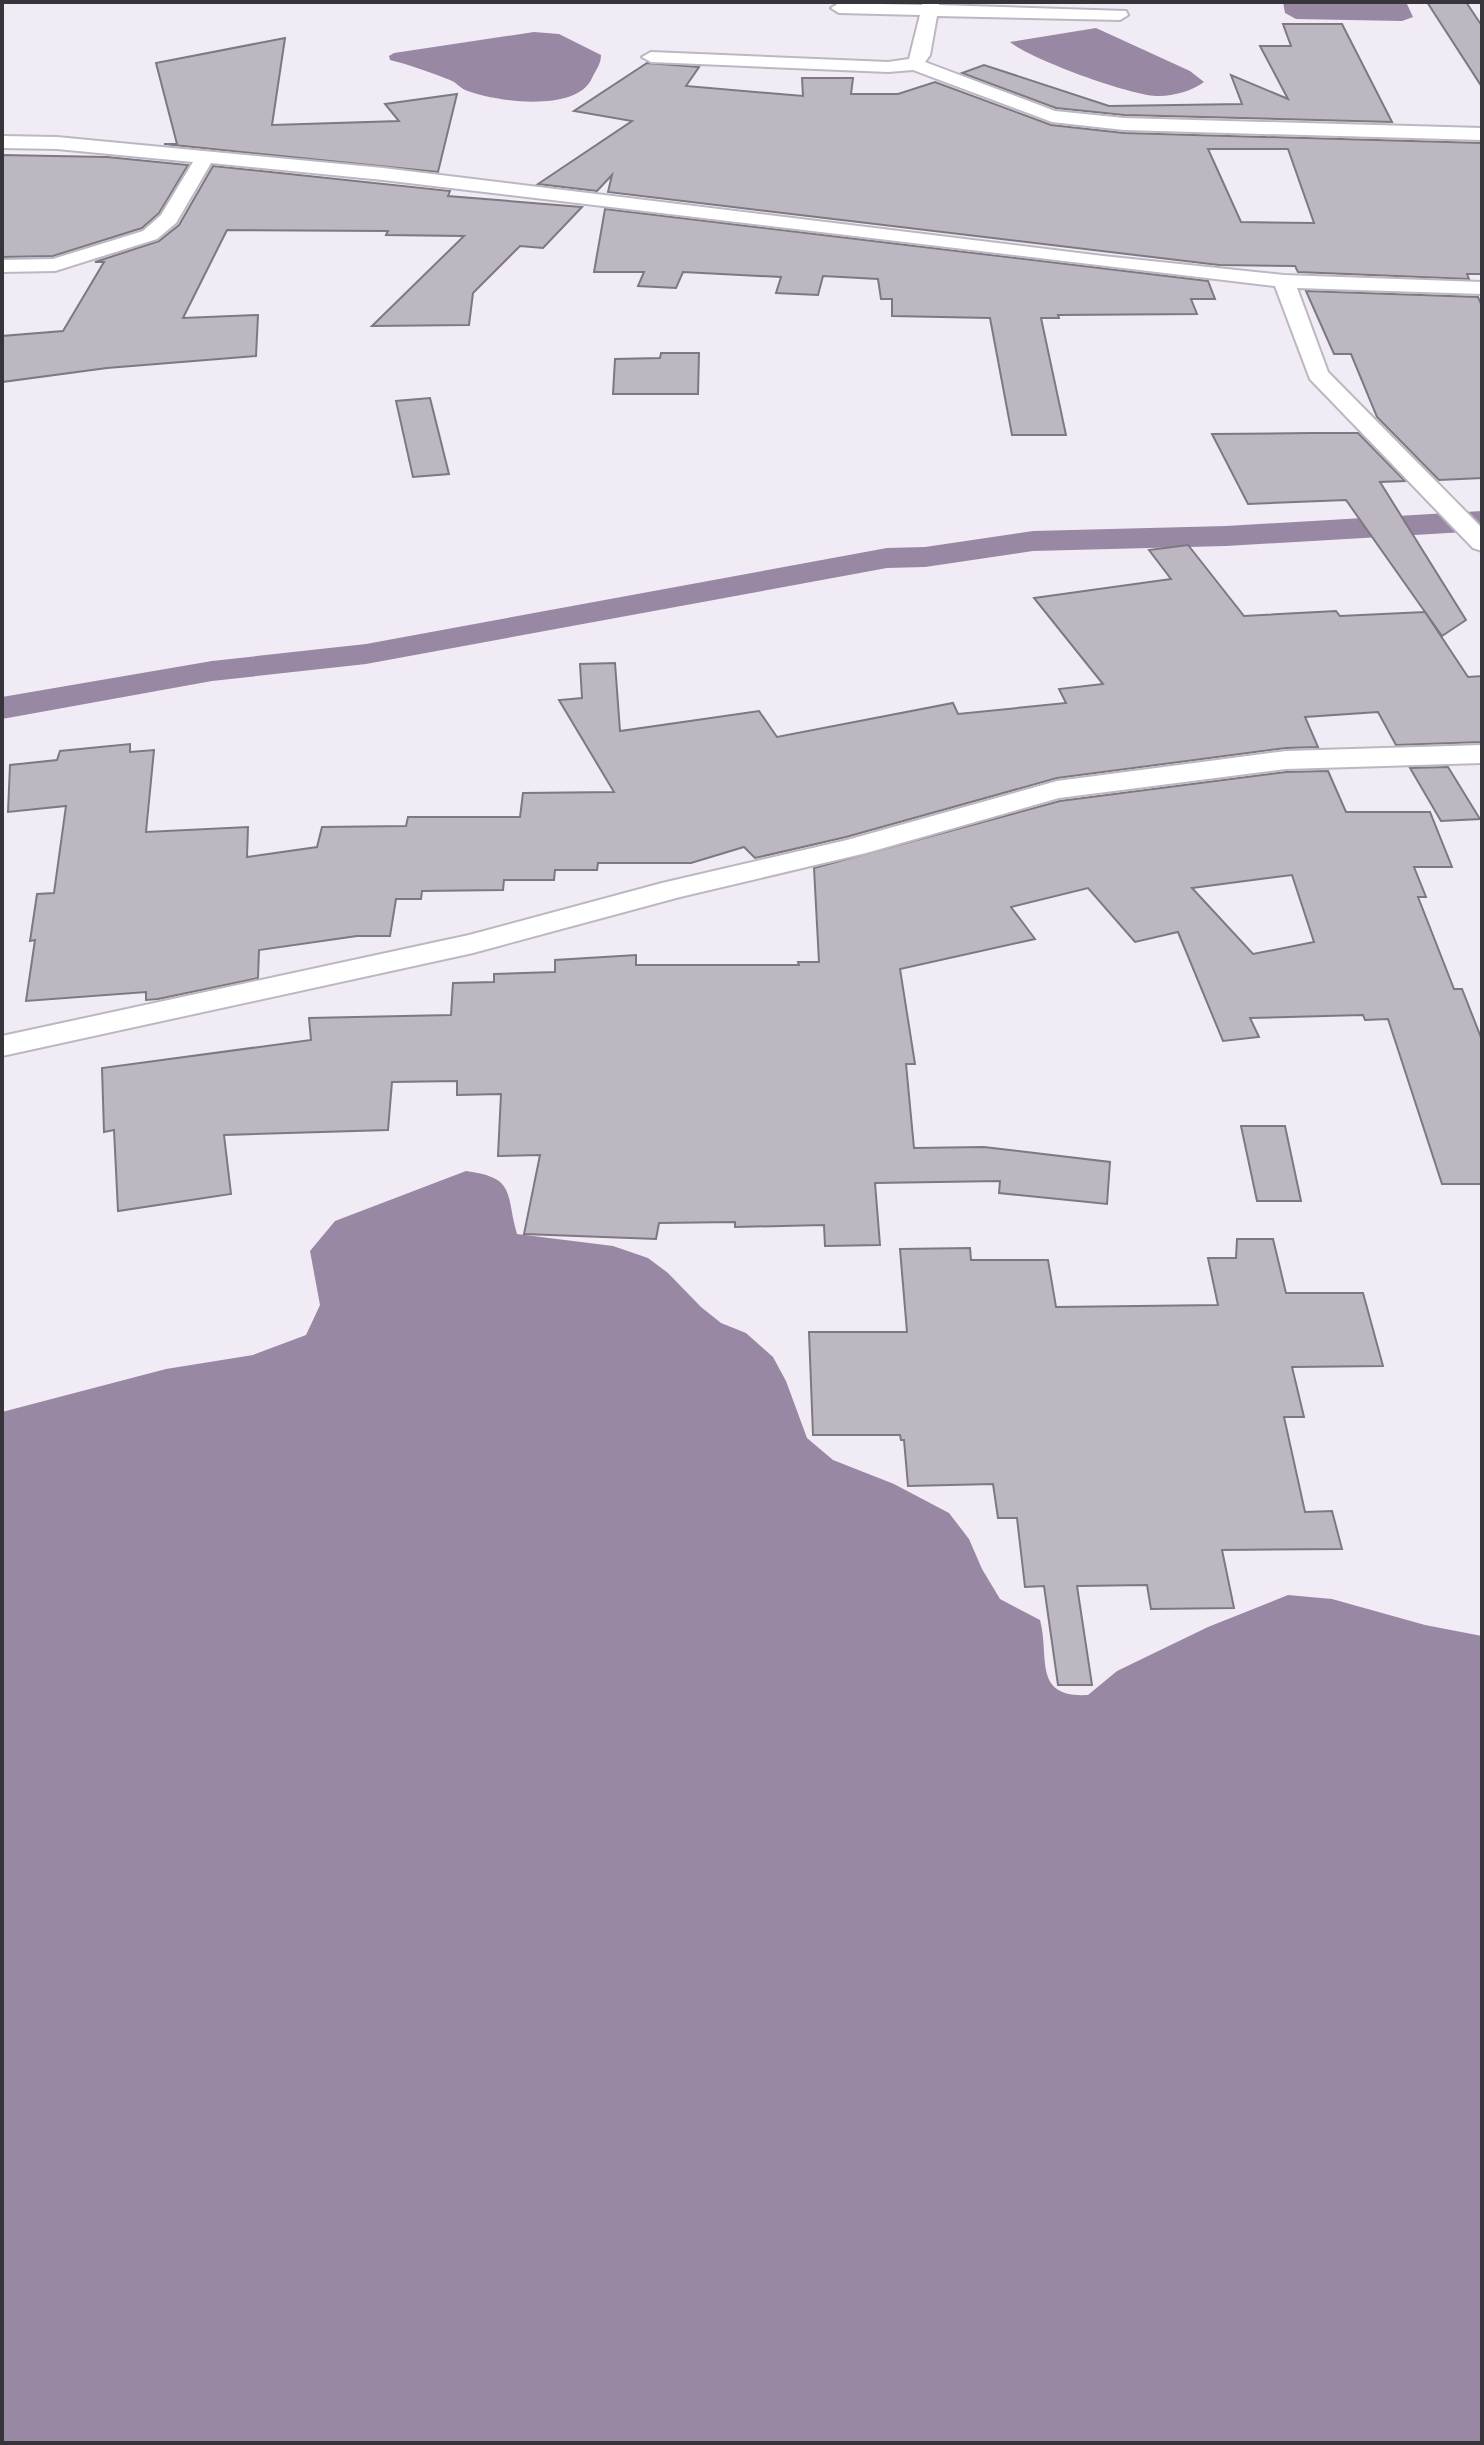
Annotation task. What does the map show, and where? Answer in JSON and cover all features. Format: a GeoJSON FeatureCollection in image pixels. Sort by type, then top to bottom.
{"type":"FeatureCollection","features":[{"type":"Feature","properties":{"kind":"street"},"geometry":{"type":"LineString","coordinates":[[915,64],[921,55],[930,6]]}},
{"type":"Feature","properties":{"kind":"street"},"geometry":{"type":"LineString","coordinates":[[839,8],[930,6],[1120,15]]}},
{"type":"Feature","properties":{"kind":"street"},"geometry":{"type":"LineString","coordinates":[[651,57],[888,67],[915,64],[1052,116],[1124,124],[1482,134]]}},
{"type":"Feature","properties":{"kind":"street"},"geometry":{"type":"LineString","coordinates":[[2,142],[57,143],[383,174],[1103,262],[1284,281],[1482,288]]}},
{"type":"Feature","properties":{"kind":"street"},"geometry":{"type":"LineString","coordinates":[[2,266],[55,265],[150,235],[169,219],[205,157]]}},
{"type":"Feature","properties":{"kind":"street"},"geometry":{"type":"LineString","coordinates":[[1284,281],[1318,374],[1482,543]]}},
{"type":"Feature","properties":{"kind":"street"},"geometry":{"type":"LineString","coordinates":[[2,1046],[473,944],[673,890],[855,847],[1057,790],[1286,760],[1482,754]]}},
{"type":"Feature","properties":{"kind":"shaded area"},"geometry":{"type":"Polygon","coordinates":[[[1283,2],[1403,2],[1413,17],[1402,21],[1296,19],[1285,13],[1283,2]]]}},
{"type":"Feature","properties":{"kind":"shaded area"},"geometry":{"type":"Polygon","coordinates":[[[1096,28],[1190,71],[1204,82],[1175,94],[1143,94],[1058,66],[1010,42],[1096,28]]]}},
{"type":"Feature","properties":{"kind":"shaded area"},"geometry":{"type":"Polygon","coordinates":[[[534,32],[559,34],[601,55],[598,67],[583,89],[570,96],[534,102],[495,98],[465,90],[450,80],[390,60],[389,56],[394,53],[534,32]]]}},
{"type":"Feature","properties":{"kind":"shaded area"},"geometry":{"type":"Polygon","coordinates":[[[466,1171],[494,1178],[501,1183],[509,1198],[517,1234],[613,1246],[648,1258],[721,1323],[746,1333],[773,1357],[786,1381],[807,1438],[833,1460],[894,1484],[949,1513],[969,1539],[1000,1599],[1040,1620],[1047,1673],[1058,1690],[1088,1695],[1117,1671],[1208,1627],[1288,1595],[1332,1599],[1425,1625],[1482,1636],[1482,2443],[2,2443],[2,1412],[166,1369],[253,1355],[306,1335],[320,1305],[310,1251],[335,1221],[466,1171]]]}},
{"type":"Feature","properties":{"kind":"building"},"geometry":{"type":"Polygon","coordinates":[[[1427,2],[1466,2],[1482,26],[1482,87],[1427,2]]]}},
{"type":"Feature","properties":{"kind":"building"},"geometry":{"type":"Polygon","coordinates":[[[1283,24],[1342,24],[1392,122],[1124,115],[1056,108],[962,73],[984,65],[1109,106],[1242,104],[1231,75],[1288,99],[1260,46],[1291,46],[1283,24]]]}},
{"type":"Feature","properties":{"kind":"building"},"geometry":{"type":"Polygon","coordinates":[[[285,38],[272,125],[399,121],[385,104],[457,94],[438,172],[164,144],[177,144],[156,63],[285,38]]]}},
{"type":"Feature","properties":{"kind":"building"},"geometry":{"type":"Polygon","coordinates":[[[647,63],[699,67],[686,86],[803,96],[802,78],[853,78],[851,94],[898,94],[935,82],[1051,125],[1124,133],[1482,143],[1482,274],[1467,274],[1469,279],[1298,272],[1295,266],[1219,265],[608,192],[612,175],[597,191],[538,184],[632,121],[574,111],[647,63]],[[1208,149],[1241,222],[1314,223],[1288,149],[1208,149]]]}},
{"type":"Feature","properties":{"kind":"building"},"geometry":{"type":"Polygon","coordinates":[[[2,155],[107,157],[188,165],[159,213],[142,228],[53,256],[2,257],[2,155]]]}},
{"type":"Feature","properties":{"kind":"building"},"geometry":{"type":"Polygon","coordinates":[[[213,166],[450,191],[448,196],[582,207],[543,248],[520,246],[473,293],[469,325],[372,326],[464,236],[386,235],[388,231],[227,230],[183,318],[258,315],[256,356],[107,368],[2,382],[2,336],[63,331],[104,262],[95,262],[159,241],[179,225],[213,166]]]}},
{"type":"Feature","properties":{"kind":"building"},"geometry":{"type":"Polygon","coordinates":[[[605,209],[1208,281],[1215,299],[1191,299],[1197,314],[1058,315],[1059,318],[1041,318],[1066,435],[1012,435],[990,318],[892,316],[892,299],[881,299],[878,279],[823,276],[818,295],[776,293],[781,277],[683,272],[676,288],[638,286],[644,272],[594,272],[605,209]]]}},
{"type":"Feature","properties":{"kind":"building"},"geometry":{"type":"Polygon","coordinates":[[[1306,291],[1478,297],[1482,306],[1482,478],[1439,480],[1377,417],[1351,354],[1334,354],[1306,291]]]}},
{"type":"Feature","properties":{"kind":"building"},"geometry":{"type":"Polygon","coordinates":[[[661,353],[699,353],[698,394],[613,394],[615,359],[660,358],[661,353]]]}},
{"type":"Feature","properties":{"kind":"building"},"geometry":{"type":"Polygon","coordinates":[[[430,398],[449,474],[413,477],[396,401],[430,398]]]}},
{"type":"Feature","properties":{"kind":"building"},"geometry":{"type":"Polygon","coordinates":[[[1358,433],[1405,481],[1380,482],[1466,620],[1442,636],[1346,500],[1248,504],[1212,434],[1358,433]]]}},
{"type":"Feature","properties":{"kind":"building"},"geometry":{"type":"Polygon","coordinates":[[[1188,545],[1244,616],[1336,611],[1340,616],[1425,612],[1468,677],[1482,676],[1482,742],[1396,745],[1378,712],[1305,717],[1318,747],[1286,748],[1057,778],[846,837],[755,858],[744,847],[691,863],[598,863],[597,870],[555,870],[554,880],[504,880],[503,890],[422,891],[421,899],[396,899],[390,936],[357,936],[259,950],[258,978],[158,999],[146,1000],[146,992],[26,1001],[35,940],[30,941],[37,894],[54,893],[66,806],[8,812],[10,765],[57,760],[60,751],[130,744],[130,752],[154,750],[146,832],[248,827],[247,857],[317,847],[322,827],[406,826],[408,817],[520,817],[523,793],[614,792],[559,700],[582,698],[580,664],[615,663],[620,731],[759,711],[777,737],[953,703],[958,714],[1066,703],[1059,689],[1103,684],[1034,598],[1171,579],[1149,550],[1188,545]]]}},
{"type":"Feature","properties":{"kind":"building"},"geometry":{"type":"Polygon","coordinates":[[[1448,767],[1480,819],[1441,821],[1410,768],[1448,767]]]}},
{"type":"Feature","properties":{"kind":"building"},"geometry":{"type":"Polygon","coordinates":[[[1328,771],[1346,812],[1430,812],[1452,867],[1414,867],[1426,897],[1418,897],[1454,989],[1462,989],[1482,1040],[1482,1184],[1442,1184],[1388,1019],[1365,1020],[1363,1015],[1250,1018],[1259,1037],[1223,1041],[1178,932],[1135,942],[1088,888],[1011,907],[1035,939],[900,969],[915,1064],[906,1064],[914,1148],[984,1147],[1110,1162],[1107,1204],[999,1193],[1000,1181],[875,1183],[880,1245],[825,1246],[824,1225],[735,1227],[735,1222],[659,1223],[656,1239],[524,1234],[540,1155],[498,1156],[501,1094],[457,1095],[457,1081],[392,1082],[388,1130],[224,1135],[231,1194],[118,1211],[114,1130],[104,1132],[102,1068],[311,1040],[309,1018],[451,1015],[453,983],[494,982],[494,974],[555,972],[555,960],[636,955],[636,965],[799,965],[798,962],[819,962],[814,868],[1060,801],[1286,772],[1328,771]],[[1292,875],[1192,888],[1253,954],[1314,942],[1292,875]]]}},
{"type":"Feature","properties":{"kind":"building"},"geometry":{"type":"Polygon","coordinates":[[[1241,1126],[1285,1126],[1301,1201],[1257,1201],[1241,1126]]]}},
{"type":"Feature","properties":{"kind":"building"},"geometry":{"type":"Polygon","coordinates":[[[1237,1239],[1273,1239],[1286,1293],[1363,1293],[1383,1366],[1292,1367],[1304,1417],[1284,1417],[1305,1512],[1332,1511],[1342,1549],[1222,1550],[1234,1608],[1151,1609],[1147,1585],[1077,1586],[1092,1685],[1058,1685],[1044,1586],[1025,1587],[1017,1518],[998,1518],[993,1484],[908,1486],[904,1440],[900,1435],[813,1435],[809,1332],[907,1332],[900,1249],[970,1248],[971,1260],[1048,1260],[1056,1307],[1218,1305],[1208,1258],[1236,1258],[1237,1239]]]}},
{"type":"Feature","properties":{"kind":"waterway"},"geometry":{"type":"LineString","coordinates":[[2,708],[212,671],[366,654],[887,558],[925,557],[1033,541],[1226,536],[1482,521]]}}]}
